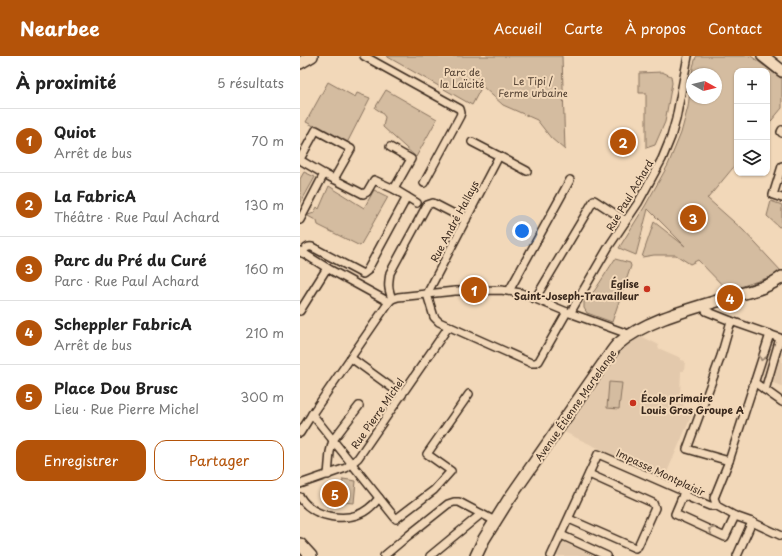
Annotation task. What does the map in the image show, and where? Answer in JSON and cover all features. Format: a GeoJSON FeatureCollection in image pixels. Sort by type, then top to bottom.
{"type":"FeatureCollection","features":[{"type":"Feature","properties":{"kind":"street"},"geometry":{"type":"LineString","coordinates":[[300,63],[312,56]]}},
{"type":"Feature","properties":{"kind":"street"},"geometry":{"type":"LineString","coordinates":[[364,56],[460,109],[460,116],[424,183]]}},
{"type":"Feature","properties":{"kind":"street","name":"Rue Paul Achard"},"geometry":{"type":"LineString","coordinates":[[427,294],[434,317],[438,322],[531,363],[539,361],[569,312],[573,308],[609,246],[638,203],[662,159],[671,137],[676,118],[688,56]]}},
{"type":"Feature","properties":{"kind":"street"},"geometry":{"type":"LineString","coordinates":[[763,56],[782,71]]}},
{"type":"Feature","properties":{"kind":"street"},"geometry":{"type":"LineString","coordinates":[[334,179],[351,149],[316,130],[300,160],[324,174],[363,194],[367,192],[374,180],[394,189],[417,203]]}},
{"type":"Feature","properties":{"kind":"street"},"geometry":{"type":"LineString","coordinates":[[782,130],[782,134]]}},
{"type":"Feature","properties":{"kind":"street"},"geometry":{"type":"LineString","coordinates":[[472,142],[528,171]]}},
{"type":"Feature","properties":{"kind":"street"},"geometry":{"type":"LineString","coordinates":[[390,147],[411,159],[394,189]]}},
{"type":"Feature","properties":{"kind":"street","name":"Rue André Hallays"},"geometry":{"type":"LineString","coordinates":[[427,294],[499,156]]}},
{"type":"Feature","properties":{"kind":"street"},"geometry":{"type":"LineString","coordinates":[[782,166],[772,195],[782,198]]}},
{"type":"Feature","properties":{"kind":"street"},"geometry":{"type":"LineString","coordinates":[[300,220],[324,174]]}},
{"type":"Feature","properties":{"kind":"street"},"geometry":{"type":"LineString","coordinates":[[509,291],[570,180]]}},
{"type":"Feature","properties":{"kind":"street"},"geometry":{"type":"LineString","coordinates":[[391,301],[326,268],[301,252],[309,247],[312,247],[362,274],[367,271],[407,197]]}},
{"type":"Feature","properties":{"kind":"street"},"geometry":{"type":"LineString","coordinates":[[535,299],[594,200],[626,220]]}},
{"type":"Feature","properties":{"kind":"street"},"geometry":{"type":"LineString","coordinates":[[391,301],[388,289],[390,273],[427,205],[433,203],[466,220]]}},
{"type":"Feature","properties":{"kind":"street"},"geometry":{"type":"LineString","coordinates":[[300,311],[326,268]]}},
{"type":"Feature","properties":{"kind":"street","name":"Avenue Étienne Martelange"},"geometry":{"type":"LineString","coordinates":[[476,556],[484,539],[516,489],[617,345],[631,335],[655,322],[760,288],[782,277]]}},
{"type":"Feature","properties":{"kind":"street"},"geometry":{"type":"LineString","coordinates":[[300,433],[391,301],[398,297],[455,291],[493,289],[509,291],[521,293],[631,335]]}},
{"type":"Feature","properties":{"kind":"street"},"geometry":{"type":"LineString","coordinates":[[704,306],[706,311],[780,338],[765,390]]}},
{"type":"Feature","properties":{"kind":"street"},"geometry":{"type":"LineString","coordinates":[[729,461],[687,449],[721,356],[731,321]]}},
{"type":"Feature","properties":{"kind":"street","name":"Rue Pierre Michel"},"geometry":{"type":"LineString","coordinates":[[300,484],[346,468],[358,458],[449,326]]}},
{"type":"Feature","properties":{"kind":"street"},"geometry":{"type":"LineString","coordinates":[[717,506],[714,498],[729,461],[770,334]]}},
{"type":"Feature","properties":{"kind":"street"},"geometry":{"type":"LineString","coordinates":[[351,358],[402,394]]}},
{"type":"Feature","properties":{"kind":"street"},"geometry":{"type":"LineString","coordinates":[[754,382],[782,402]]}},
{"type":"Feature","properties":{"kind":"street"},"geometry":{"type":"LineString","coordinates":[[312,414],[396,519],[434,490],[451,471],[427,454],[469,394]]}},
{"type":"Feature","properties":{"kind":"street"},"geometry":{"type":"LineString","coordinates":[[328,474],[330,452],[333,440],[359,406]]}},
{"type":"Feature","properties":{"kind":"street","name":"Impasse Montplaisir"},"geometry":{"type":"LineString","coordinates":[[589,474],[598,454],[685,492],[683,495],[710,506],[717,506],[734,516],[752,522],[782,536]]}},
{"type":"Feature","properties":{"kind":"street"},"geometry":{"type":"LineString","coordinates":[[551,556],[589,474],[653,503],[655,508],[638,546],[635,548],[569,519]]}},
{"type":"Feature","properties":{"kind":"street"},"geometry":{"type":"LineString","coordinates":[[683,495],[675,514],[725,537],[734,516]]}},
{"type":"Feature","properties":{"kind":"street"},"geometry":{"type":"LineString","coordinates":[[300,497],[308,506],[324,515],[337,518],[351,517],[368,510],[380,498]]}},
{"type":"Feature","properties":{"kind":"street"},"geometry":{"type":"LineString","coordinates":[[384,556],[448,504],[454,502],[458,502],[495,521]]}},
{"type":"Feature","properties":{"kind":"street"},"geometry":{"type":"LineString","coordinates":[[430,556],[481,514]]}},
{"type":"Feature","properties":{"kind":"street"},"geometry":{"type":"LineString","coordinates":[[737,556],[752,522]]}},
{"type":"Feature","properties":{"kind":"street"},"geometry":{"type":"LineString","coordinates":[[561,535],[607,556]]}},
{"type":"Feature","properties":{"kind":"street"},"geometry":{"type":"LineString","coordinates":[[300,544],[311,556]]}},
{"type":"Feature","properties":{"kind":"shaded area","name":"École primaire Louis Gros Groupe A"},"geometry":{"type":"Polygon","coordinates":[[[641,336],[659,345],[658,348],[685,361],[684,371],[681,371],[680,397],[684,398],[683,409],[694,410],[664,479],[564,432],[612,361],[627,345],[641,336]]]}},
{"type":"Feature","properties":{"kind":"shaded area"},"geometry":{"type":"Polygon","coordinates":[[[782,351],[782,386],[773,383],[782,351]]]}},
{"type":"Feature","properties":{"kind":"shaded area"},"geometry":{"type":"Polygon","coordinates":[[[563,542],[594,556],[556,556],[563,542]]]}},
{"type":"Feature","properties":{"kind":"green space","name":"Le Tipi / Ferme urbaine"},"geometry":{"type":"Polygon","coordinates":[[[386,56],[562,56],[565,150],[551,138],[537,120],[503,105],[482,86],[472,105],[386,56]]]}},
{"type":"Feature","properties":{"kind":"green space"},"geometry":{"type":"Polygon","coordinates":[[[697,56],[751,56],[767,68],[734,68],[734,167],[707,198],[743,230],[782,273],[728,291],[698,260],[690,264],[676,255],[654,255],[642,257],[654,222],[685,246],[648,209],[636,255],[619,248],[668,165],[681,133],[688,104],[722,104],[722,68],[693,67],[697,56]]]}},
{"type":"Feature","properties":{"kind":"green space"},"geometry":{"type":"Polygon","coordinates":[[[770,70],[782,79],[782,108],[770,122],[770,70]]]}},
{"type":"Feature","properties":{"kind":"green space"},"geometry":{"type":"Polygon","coordinates":[[[662,72],[671,76],[672,83],[665,122],[655,145],[646,148],[646,93],[639,93],[639,73],[662,72]]]}},
{"type":"Feature","properties":{"kind":"green space"},"geometry":{"type":"Polygon","coordinates":[[[328,82],[355,97],[357,93],[370,98],[347,143],[306,122],[328,82]]]}},
{"type":"Feature","properties":{"kind":"green space"},"geometry":{"type":"Polygon","coordinates":[[[386,90],[437,119],[416,157],[383,127],[385,117],[375,108],[386,90]]]}},
{"type":"Feature","properties":{"kind":"green space"},"geometry":{"type":"Polygon","coordinates":[[[304,172],[315,177],[300,204],[300,179],[304,172]]]}},
{"type":"Feature","properties":{"kind":"green space"},"geometry":{"type":"Polygon","coordinates":[[[329,186],[364,208],[374,190],[388,197],[360,246],[318,225],[317,221],[308,216],[314,213],[317,207],[319,209],[329,186]]]}},
{"type":"Feature","properties":{"kind":"green space"},"geometry":{"type":"Polygon","coordinates":[[[771,201],[782,205],[782,226],[779,227],[767,216],[771,201]]]}},
{"type":"Feature","properties":{"kind":"green space"},"geometry":{"type":"Polygon","coordinates":[[[615,259],[630,263],[631,266],[612,322],[587,313],[584,308],[584,302],[595,290],[615,259]]]}},
{"type":"Feature","properties":{"kind":"green space"},"geometry":{"type":"Polygon","coordinates":[[[609,382],[622,383],[619,409],[607,408],[609,382]]]}},
{"type":"Feature","properties":{"kind":"green space"},"geometry":{"type":"Polygon","coordinates":[[[343,479],[356,481],[354,503],[340,502],[343,479]]]}},
{"type":"Feature","properties":{"kind":"place","name":"La FabricA"},"geometry":{"type":"Point","coordinates":[623,142]}},
{"type":"Feature","properties":{"kind":"place","name":"Parc du Pré du Curé"},"geometry":{"type":"Point","coordinates":[693,218]}},
{"type":"Feature","properties":{"kind":"place","name":"Église Saint-Joseph-Travailleur"},"geometry":{"type":"Point","coordinates":[647,289]}},
{"type":"Feature","properties":{"kind":"place","name":"Quiot"},"geometry":{"type":"Point","coordinates":[474,290]}},
{"type":"Feature","properties":{"kind":"place","name":"Scheppler FabricA"},"geometry":{"type":"Point","coordinates":[730,298]}},
{"type":"Feature","properties":{"kind":"place","name":"École primaire Louis Gros Groupe A"},"geometry":{"type":"Point","coordinates":[633,403]}},
{"type":"Feature","properties":{"kind":"place","name":"Place Dou Brusc"},"geometry":{"type":"Point","coordinates":[335,494]}},
{"type":"Feature","properties":{"kind":"park label","name":"Parc de la Laïcité"},"geometry":{"type":"Point","coordinates":[462,76]}}]}
